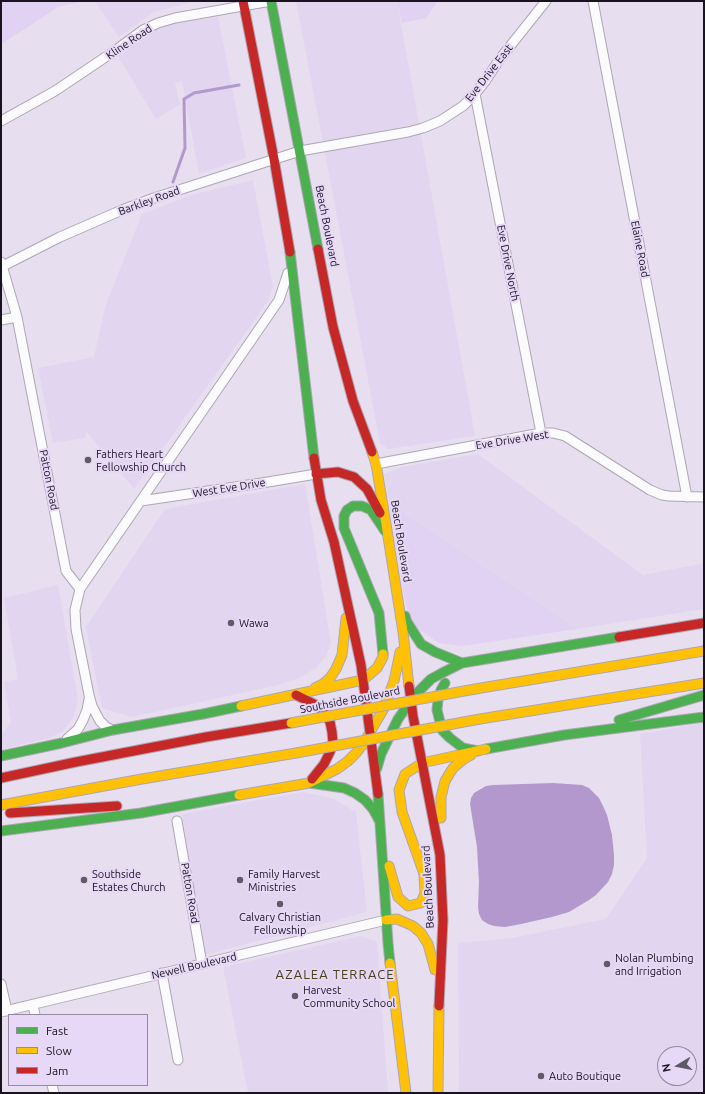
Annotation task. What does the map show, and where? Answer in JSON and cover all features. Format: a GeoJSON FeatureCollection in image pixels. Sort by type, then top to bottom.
{"type":"FeatureCollection","features":[{"type":"Feature","properties":{"kind":"highway","name":"Beach Boulevard"},"geometry":{"type":"LineString","coordinates":[[271,1],[333,327],[353,401],[376,464],[395,578],[411,700],[440,855],[443,920],[439,998],[438,1093]]}},
{"type":"Feature","properties":{"kind":"highway"},"geometry":{"type":"LineString","coordinates":[[244,4],[274,159],[291,264],[320,500],[334,542],[348,602],[361,665],[371,732],[376,771],[386,920],[392,983],[406,1093]]}},
{"type":"Feature","properties":{"kind":"highway"},"geometry":{"type":"LineString","coordinates":[[316,474],[338,472],[354,477],[366,489],[386,524]]}},
{"type":"Feature","properties":{"kind":"highway"},"geometry":{"type":"LineString","coordinates":[[1,756],[62,743],[113,735],[363,680],[377,668],[383,657],[382,639],[379,613],[344,528],[344,516],[347,510],[353,506],[362,506],[371,510],[388,535]]}},
{"type":"Feature","properties":{"kind":"highway"},"geometry":{"type":"LineString","coordinates":[[395,578],[406,622],[421,644],[435,652],[462,663]]}},
{"type":"Feature","properties":{"kind":"highway"},"geometry":{"type":"LineString","coordinates":[[296,695],[323,684],[330,678],[336,669],[342,655],[348,602]]}},
{"type":"Feature","properties":{"kind":"highway"},"geometry":{"type":"LineString","coordinates":[[376,771],[381,754],[398,719],[411,700],[431,680],[462,663],[704,622]]}},
{"type":"Feature","properties":{"kind":"highway"},"geometry":{"type":"LineString","coordinates":[[1,831],[112,817],[309,783],[337,769],[348,761],[357,752],[371,732],[383,710],[394,681],[403,632]]}},
{"type":"Feature","properties":{"kind":"highway","name":"Southside Boulevard"},"geometry":{"type":"LineString","coordinates":[[1,778],[206,737],[475,689],[704,651]]}},
{"type":"Feature","properties":{"kind":"highway"},"geometry":{"type":"LineString","coordinates":[[462,663],[441,690],[437,710],[442,730],[463,748],[478,751]]}},
{"type":"Feature","properties":{"kind":"highway"},"geometry":{"type":"LineString","coordinates":[[1,805],[480,719],[704,683]]}},
{"type":"Feature","properties":{"kind":"highway"},"geometry":{"type":"LineString","coordinates":[[296,695],[316,705],[324,713],[330,722],[332,732],[333,743],[330,752],[321,768],[309,783]]}},
{"type":"Feature","properties":{"kind":"highway"},"geometry":{"type":"LineString","coordinates":[[564,735],[704,695]]}},
{"type":"Feature","properties":{"kind":"highway"},"geometry":{"type":"LineString","coordinates":[[381,845],[398,897],[408,906],[421,903],[425,894],[424,874],[402,812],[399,790],[405,774],[422,763],[478,751],[564,735],[704,717]]}},
{"type":"Feature","properties":{"kind":"highway"},"geometry":{"type":"LineString","coordinates":[[440,855],[442,788],[453,768],[464,759],[478,751]]}},
{"type":"Feature","properties":{"kind":"highway"},"geometry":{"type":"LineString","coordinates":[[1,773],[31,763]]}},
{"type":"Feature","properties":{"kind":"highway"},"geometry":{"type":"LineString","coordinates":[[309,783],[344,788],[355,793],[365,800],[373,809],[379,821]]}},
{"type":"Feature","properties":{"kind":"highway"},"geometry":{"type":"LineString","coordinates":[[1,814],[207,801]]}},
{"type":"Feature","properties":{"kind":"highway"},"geometry":{"type":"LineString","coordinates":[[386,920],[397,919],[408,923],[417,929],[425,938],[433,960],[439,998]]}},
{"type":"Feature","properties":{"kind":"street","name":"Kline Road"},"geometry":{"type":"LineString","coordinates":[[1,121],[55,91],[143,30],[158,23],[175,18],[244,4],[271,1]]}},
{"type":"Feature","properties":{"kind":"street","name":"Eve Drive East"},"geometry":{"type":"LineString","coordinates":[[300,150],[408,132],[440,121],[463,106],[474,94],[546,1]]}},
{"type":"Feature","properties":{"kind":"street","name":"Elaine Road"},"geometry":{"type":"LineString","coordinates":[[593,1],[688,497]]}},
{"type":"Feature","properties":{"kind":"street","name":"Eve Drive North"},"geometry":{"type":"LineString","coordinates":[[474,94],[542,433]]}},
{"type":"Feature","properties":{"kind":"street","name":"Barkley Road"},"geometry":{"type":"LineString","coordinates":[[2,264],[122,210],[300,150]]}},
{"type":"Feature","properties":{"kind":"street","name":"Patton Road"},"geometry":{"type":"LineString","coordinates":[[2,264],[17,317],[66,571],[80,589]]}},
{"type":"Feature","properties":{"kind":"street"},"geometry":{"type":"LineString","coordinates":[[113,735],[100,721],[89,695],[76,629],[75,610],[80,589],[279,300],[291,264]]}},
{"type":"Feature","properties":{"kind":"street"},"geometry":{"type":"LineString","coordinates":[[1,320],[17,317]]}},
{"type":"Feature","properties":{"kind":"street","name":"Eve Drive West"},"geometry":{"type":"LineString","coordinates":[[376,464],[542,433],[553,433],[565,436],[650,490],[662,495],[704,497]]}},
{"type":"Feature","properties":{"kind":"street","name":"West Eve Drive"},"geometry":{"type":"LineString","coordinates":[[141,501],[316,474]]}},
{"type":"Feature","properties":{"kind":"street"},"geometry":{"type":"LineString","coordinates":[[62,743],[72,736],[78,729],[87,710],[89,695]]}},
{"type":"Feature","properties":{"kind":"street","name":"Patton Road"},"geometry":{"type":"LineString","coordinates":[[177,821],[202,964]]}},
{"type":"Feature","properties":{"kind":"street","name":"Newell Boulevard"},"geometry":{"type":"LineString","coordinates":[[4,1012],[386,920]]}},
{"type":"Feature","properties":{"kind":"street"},"geometry":{"type":"LineString","coordinates":[[162,974],[178,1060]]}},
{"type":"Feature","properties":{"kind":"street"},"geometry":{"type":"LineString","coordinates":[[1,984],[4,1012]]}},
{"type":"Feature","properties":{"kind":"street"},"geometry":{"type":"LineString","coordinates":[[33,1005],[35,1014]]}},
{"type":"Feature","properties":{"kind":"shaded area"},"geometry":{"type":"Polygon","coordinates":[[[1,1],[84,1],[58,7],[1,44],[1,1]]]}},
{"type":"Feature","properties":{"kind":"shaded area"},"geometry":{"type":"Polygon","coordinates":[[[95,1],[196,1],[154,12],[119,37],[95,1]]]}},
{"type":"Feature","properties":{"kind":"shaded area"},"geometry":{"type":"Polygon","coordinates":[[[296,1],[397,1],[475,436],[388,449],[380,443],[296,1]]]}},
{"type":"Feature","properties":{"kind":"shaded area"},"geometry":{"type":"Polygon","coordinates":[[[397,1],[438,1],[426,18],[402,23],[397,1]]]}},
{"type":"Feature","properties":{"kind":"shaded area"},"geometry":{"type":"Polygon","coordinates":[[[218,17],[246,158],[199,174],[182,81],[175,83],[180,104],[156,119],[117,55],[150,31],[174,23],[218,17]]]}},
{"type":"Feature","properties":{"kind":"shaded area"},"geometry":{"type":"Polygon","coordinates":[[[253,180],[273,287],[268,301],[134,489],[86,431],[85,438],[53,443],[38,368],[94,357],[106,304],[142,214],[191,195],[253,180]]]}},
{"type":"Feature","properties":{"kind":"shaded area"},"geometry":{"type":"Polygon","coordinates":[[[478,454],[643,575],[704,563],[704,609],[577,629],[389,503],[384,474],[401,467],[478,454]]]}},
{"type":"Feature","properties":{"kind":"shaded area"},"geometry":{"type":"Polygon","coordinates":[[[305,484],[331,643],[326,656],[316,668],[299,678],[278,685],[132,717],[102,708],[86,627],[165,509],[305,484]]]}},
{"type":"Feature","properties":{"kind":"shaded area"},"geometry":{"type":"Polygon","coordinates":[[[389,503],[577,629],[462,646],[439,643],[412,625],[404,597],[389,503]]]}},
{"type":"Feature","properties":{"kind":"shaded area"},"geometry":{"type":"Polygon","coordinates":[[[58,585],[78,699],[74,716],[63,731],[50,738],[1,749],[1,735],[11,722],[4,682],[18,679],[4,598],[58,585]]]}},
{"type":"Feature","properties":{"kind":"shaded area"},"geometry":{"type":"Polygon","coordinates":[[[704,723],[704,1093],[459,1093],[458,943],[512,938],[606,919],[647,858],[640,734],[704,723]]]}},
{"type":"Feature","properties":{"kind":"shaded area"},"geometry":{"type":"Polygon","coordinates":[[[553,783],[582,785],[589,788],[599,798],[607,815],[612,835],[614,865],[612,874],[608,882],[596,895],[569,912],[505,927],[488,924],[482,920],[478,907],[479,882],[477,847],[470,804],[471,798],[474,793],[486,786],[553,783]]]}},
{"type":"Feature","properties":{"kind":"shaded area"},"geometry":{"type":"Polygon","coordinates":[[[302,792],[332,798],[356,812],[367,912],[205,955],[182,814],[302,792]]]}},
{"type":"Feature","properties":{"kind":"shaded area"},"geometry":{"type":"Polygon","coordinates":[[[361,936],[377,942],[388,1093],[248,1093],[223,967],[361,936]]]}},
{"type":"Feature","properties":{"kind":"waterway"},"geometry":{"type":"LineString","coordinates":[[173,182],[185,148],[184,99],[194,93],[239,85]]}},
{"type":"Feature","properties":{"kind":"traffic: fast"},"geometry":{"type":"LineString","coordinates":[[271,1],[318,249]]}},
{"type":"Feature","properties":{"kind":"traffic: fast"},"geometry":{"type":"LineString","coordinates":[[290,252],[314,458]]}},
{"type":"Feature","properties":{"kind":"traffic: fast"},"geometry":{"type":"LineString","coordinates":[[383,654],[379,613],[344,528],[344,516],[347,510],[353,506],[362,506],[371,510],[385,531]]}},
{"type":"Feature","properties":{"kind":"traffic: fast"},"geometry":{"type":"LineString","coordinates":[[405,616],[407,622],[421,644],[435,652],[462,663]]}},
{"type":"Feature","properties":{"kind":"traffic: fast"},"geometry":{"type":"LineString","coordinates":[[377,768],[381,754],[398,719],[415,695],[431,679],[442,673],[462,663],[619,637]]}},
{"type":"Feature","properties":{"kind":"traffic: fast"},"geometry":{"type":"LineString","coordinates":[[445,683],[438,700],[437,710],[442,730],[463,748],[478,751]]}},
{"type":"Feature","properties":{"kind":"traffic: fast"},"geometry":{"type":"LineString","coordinates":[[619,720],[704,695]]}},
{"type":"Feature","properties":{"kind":"traffic: fast"},"geometry":{"type":"LineString","coordinates":[[1,756],[113,730],[241,706]]}},
{"type":"Feature","properties":{"kind":"traffic: fast"},"geometry":{"type":"LineString","coordinates":[[486,749],[564,735],[704,717]]}},
{"type":"Feature","properties":{"kind":"traffic: fast"},"geometry":{"type":"LineString","coordinates":[[310,783],[344,788],[355,793],[365,800],[373,809],[379,820]]}},
{"type":"Feature","properties":{"kind":"traffic: fast"},"geometry":{"type":"LineString","coordinates":[[378,794],[390,963]]}},
{"type":"Feature","properties":{"kind":"traffic: fast"},"geometry":{"type":"LineString","coordinates":[[1,831],[141,813],[239,795]]}},
{"type":"Feature","properties":{"kind":"traffic: slow"},"geometry":{"type":"LineString","coordinates":[[372,452],[376,464],[386,524],[403,632],[409,686]]}},
{"type":"Feature","properties":{"kind":"traffic: slow"},"geometry":{"type":"LineString","coordinates":[[315,688],[330,678],[336,669],[342,655],[346,618]]}},
{"type":"Feature","properties":{"kind":"traffic: slow"},"geometry":{"type":"LineString","coordinates":[[475,689],[704,651]]}},
{"type":"Feature","properties":{"kind":"traffic: slow"},"geometry":{"type":"LineString","coordinates":[[239,795],[309,783],[337,769],[348,761],[363,744],[383,710],[394,681],[400,652]]}},
{"type":"Feature","properties":{"kind":"traffic: slow"},"geometry":{"type":"LineString","coordinates":[[241,706],[363,680],[377,668],[383,654]]}},
{"type":"Feature","properties":{"kind":"traffic: slow"},"geometry":{"type":"LineString","coordinates":[[480,719],[704,683]]}},
{"type":"Feature","properties":{"kind":"traffic: slow"},"geometry":{"type":"LineString","coordinates":[[291,723],[475,689]]}},
{"type":"Feature","properties":{"kind":"traffic: slow"},"geometry":{"type":"LineString","coordinates":[[296,753],[480,719]]}},
{"type":"Feature","properties":{"kind":"traffic: slow"},"geometry":{"type":"LineString","coordinates":[[389,866],[398,897],[408,906],[421,903],[425,893],[424,874],[402,812],[399,790],[405,774],[422,763],[486,749]]}},
{"type":"Feature","properties":{"kind":"traffic: slow"},"geometry":{"type":"LineString","coordinates":[[1,805],[296,753]]}},
{"type":"Feature","properties":{"kind":"traffic: slow"},"geometry":{"type":"LineString","coordinates":[[441,818],[441,797],[445,781],[453,768],[471,755]]}},
{"type":"Feature","properties":{"kind":"traffic: slow"},"geometry":{"type":"LineString","coordinates":[[386,920],[397,919],[413,926],[421,933],[428,944],[435,970]]}},
{"type":"Feature","properties":{"kind":"traffic: slow"},"geometry":{"type":"LineString","coordinates":[[390,963],[406,1093]]}},
{"type":"Feature","properties":{"kind":"traffic: slow"},"geometry":{"type":"LineString","coordinates":[[438,1093],[439,1006]]}},
{"type":"Feature","properties":{"kind":"traffic: jam"},"geometry":{"type":"LineString","coordinates":[[243,1],[274,159],[290,252]]}},
{"type":"Feature","properties":{"kind":"traffic: jam"},"geometry":{"type":"LineString","coordinates":[[318,249],[333,327],[353,401],[372,452]]}},
{"type":"Feature","properties":{"kind":"traffic: jam"},"geometry":{"type":"LineString","coordinates":[[314,458],[321,500],[334,542],[361,665],[378,794]]}},
{"type":"Feature","properties":{"kind":"traffic: jam"},"geometry":{"type":"LineString","coordinates":[[316,474],[338,472],[354,477],[367,489],[380,513]]}},
{"type":"Feature","properties":{"kind":"traffic: jam"},"geometry":{"type":"LineString","coordinates":[[619,637],[704,623]]}},
{"type":"Feature","properties":{"kind":"traffic: jam"},"geometry":{"type":"LineString","coordinates":[[409,686],[413,716],[440,855],[443,920],[439,1006]]}},
{"type":"Feature","properties":{"kind":"traffic: jam"},"geometry":{"type":"LineString","coordinates":[[296,695],[316,705],[324,713],[330,722],[332,732],[333,743],[330,752],[324,764],[312,779]]}},
{"type":"Feature","properties":{"kind":"traffic: jam"},"geometry":{"type":"LineString","coordinates":[[1,778],[206,737],[291,723]]}},
{"type":"Feature","properties":{"kind":"traffic: jam"},"geometry":{"type":"LineString","coordinates":[[10,813],[117,806]]}},
{"type":"Feature","properties":{"kind":"place","name":"Fathers Heart Fellowship Church"},"geometry":{"type":"Point","coordinates":[88,460]}},
{"type":"Feature","properties":{"kind":"place","name":"Wawa"},"geometry":{"type":"Point","coordinates":[231,623]}},
{"type":"Feature","properties":{"kind":"place","name":"Southside Estates Church"},"geometry":{"type":"Point","coordinates":[84,880]}},
{"type":"Feature","properties":{"kind":"place","name":"Family Harvest Ministries"},"geometry":{"type":"Point","coordinates":[240,880]}},
{"type":"Feature","properties":{"kind":"place","name":"Calvary Christian Fellowship"},"geometry":{"type":"Point","coordinates":[280,904]}},
{"type":"Feature","properties":{"kind":"place","name":"Nolan Plumbing and Irrigation"},"geometry":{"type":"Point","coordinates":[607,964]}},
{"type":"Feature","properties":{"kind":"place","name":"Harvest Community School"},"geometry":{"type":"Point","coordinates":[295,996]}},
{"type":"Feature","properties":{"kind":"place","name":"Auto Boutique"},"geometry":{"type":"Point","coordinates":[541,1076]}},
{"type":"Feature","properties":{"kind":"district","name":"AZALEA TERRACE"},"geometry":{"type":"Point","coordinates":[335,975]}}]}
